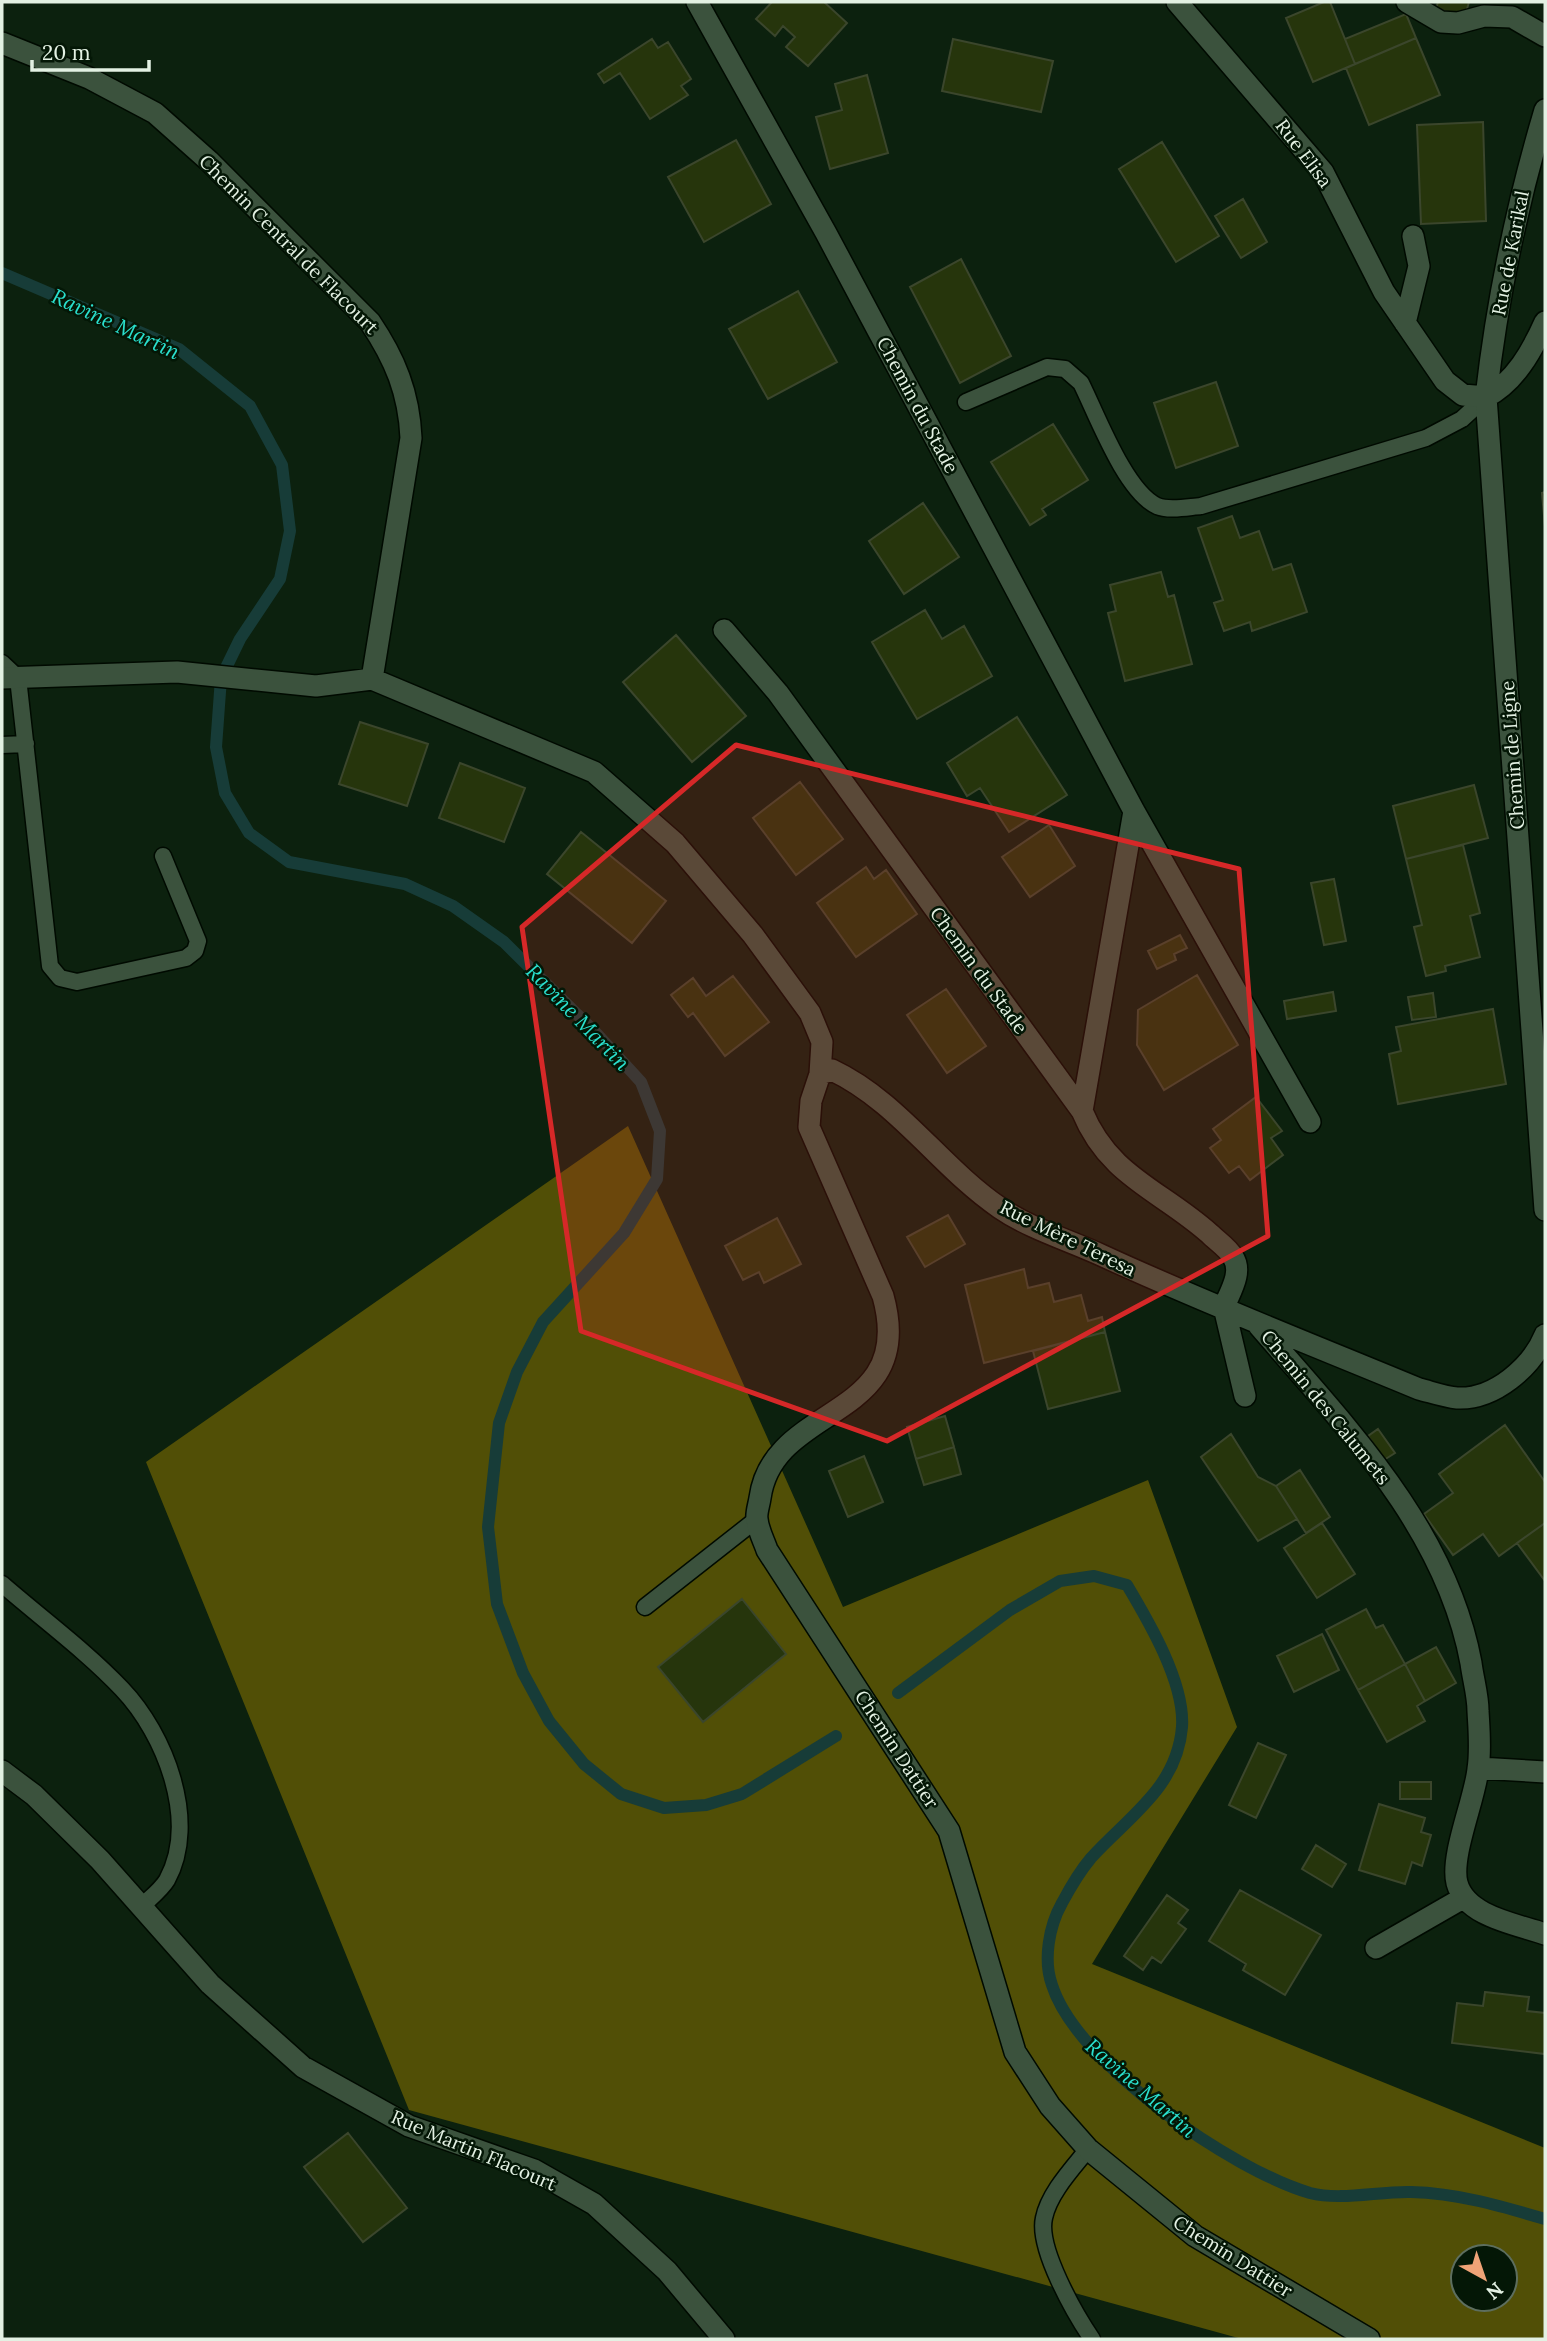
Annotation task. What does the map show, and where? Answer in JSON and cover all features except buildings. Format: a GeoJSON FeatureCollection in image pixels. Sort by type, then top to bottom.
{"type":"FeatureCollection","features":[{"type":"Feature","properties":{"kind":"street","name":"Chemin du Stade"},"geometry":{"type":"LineString","coordinates":[[697,2],[789,164],[1134,811],[1310,1122]]}},
{"type":"Feature","properties":{"kind":"street","name":"Rue Elisa"},"geometry":{"type":"LineString","coordinates":[[1177,2],[1323,172],[1384,292],[1445,381],[1463,395],[1486,397]]}},
{"type":"Feature","properties":{"kind":"street"},"geometry":{"type":"LineString","coordinates":[[1406,2],[1441,22],[1458,23],[1484,16],[1512,17],[1545,36]]}},
{"type":"Feature","properties":{"kind":"street","name":"Chemin Central de Flacourt"},"geometry":{"type":"LineString","coordinates":[[2,43],[89,78],[155,113],[209,161],[370,322],[388,347],[410,407],[411,438],[372,679]]}},
{"type":"Feature","properties":{"kind":"street","name":"Rue de Karikal"},"geometry":{"type":"LineString","coordinates":[[1486,397],[1492,344],[1523,185],[1545,110]]}},
{"type":"Feature","properties":{"kind":"street"},"geometry":{"type":"LineString","coordinates":[[1405,323],[1419,266],[1413,236]]}},
{"type":"Feature","properties":{"kind":"street"},"geometry":{"type":"LineString","coordinates":[[1486,397],[1503,388],[1516,373],[1545,322]]}},
{"type":"Feature","properties":{"kind":"street","name":"Chemin de Ligne"},"geometry":{"type":"LineString","coordinates":[[1486,397],[1545,1210]]}},
{"type":"Feature","properties":{"kind":"street","name":"Chemin du Stade"},"geometry":{"type":"LineString","coordinates":[[724,630],[778,692],[1082,1111],[1089,1129],[1114,1163],[1200,1225],[1234,1258],[1237,1277],[1224,1307]]}},
{"type":"Feature","properties":{"kind":"street"},"geometry":{"type":"LineString","coordinates":[[10,678],[177,672],[316,686],[372,679]]}},
{"type":"Feature","properties":{"kind":"street","name":"Chemin Dattier"},"geometry":{"type":"LineString","coordinates":[[372,679],[594,772],[675,843],[754,935],[810,1013],[822,1042],[820,1074],[811,1101],[809,1127],[883,1296],[890,1322],[888,1349],[873,1378],[853,1402],[783,1447],[762,1479],[757,1519],[766,1550],[949,1831],[1015,2052],[1050,2106],[1088,2148],[1195,2236],[1369,2339]]}},
{"type":"Feature","properties":{"kind":"street"},"geometry":{"type":"LineString","coordinates":[[1082,1111],[1134,811]]}},
{"type":"Feature","properties":{"kind":"street","name":"Rue Mère Teresa"},"geometry":{"type":"LineString","coordinates":[[820,1074],[832,1070],[887,1107],[958,1175],[1001,1209],[1151,1278],[1224,1307]]}},
{"type":"Feature","properties":{"kind":"street"},"geometry":{"type":"LineString","coordinates":[[1224,1307],[1419,1389],[1458,1398],[1487,1392],[1512,1378],[1538,1351],[1545,1335]]}},
{"type":"Feature","properties":{"kind":"street"},"geometry":{"type":"LineString","coordinates":[[1224,1307],[1245,1396]]}},
{"type":"Feature","properties":{"kind":"street","name":"Chemin des Calumets"},"geometry":{"type":"LineString","coordinates":[[1256,1322],[1374,1460],[1436,1558],[1467,1642],[1478,1706],[1479,1768],[1457,1864],[1457,1882],[1463,1898]]}},
{"type":"Feature","properties":{"kind":"street"},"geometry":{"type":"LineString","coordinates":[[1479,1768],[1545,1772]]}},
{"type":"Feature","properties":{"kind":"street","name":"Rue Martin Flacourt"},"geometry":{"type":"LineString","coordinates":[[2,1771],[34,1795],[63,1823],[210,1984],[303,2067],[409,2126],[534,2170],[594,2204],[667,2271],[724,2339]]}},
{"type":"Feature","properties":{"kind":"street"},"geometry":{"type":"LineString","coordinates":[[1376,1948],[1463,1898],[1476,1909],[1545,1934]]}},
{"type":"Feature","properties":{"kind":"lane"},"geometry":{"type":"LineString","coordinates":[[966,402],[1047,367],[1065,369],[1081,383],[1141,495],[1159,507],[1179,508],[1200,506],[1426,438],[1462,419],[1486,397]]}},
{"type":"Feature","properties":{"kind":"lane"},"geometry":{"type":"LineString","coordinates":[[2,663],[10,678],[26,744],[50,966],[61,978],[77,982],[186,958],[195,951],[198,941],[163,856]]}},
{"type":"Feature","properties":{"kind":"lane"},"geometry":{"type":"LineString","coordinates":[[2,745],[26,744]]}},
{"type":"Feature","properties":{"kind":"lane"},"geometry":{"type":"LineString","coordinates":[[645,1606],[757,1519]]}},
{"type":"Feature","properties":{"kind":"lane"},"geometry":{"type":"LineString","coordinates":[[2,1584],[123,1689],[155,1733],[173,1782],[181,1833],[167,1880],[141,1907]]}},
{"type":"Feature","properties":{"kind":"lane"},"geometry":{"type":"LineString","coordinates":[[1088,2148],[1062,2182],[1043,2219],[1047,2253],[1092,2339]]}},
{"type":"Feature","properties":{"kind":"highlighted area"},"geometry":{"type":"Polygon","coordinates":[[[736,745],[1239,869],[1268,1236],[887,1441],[581,1331],[522,927],[736,745]]]}},
{"type":"Feature","properties":{"kind":"shaded area"},"geometry":{"type":"Polygon","coordinates":[[[628,1126],[843,1607],[1148,1480],[1237,1727],[1092,1964],[1545,2148],[1545,2339],[1242,2339],[409,2110],[146,1462],[628,1126]]]}},
{"type":"Feature","properties":{"kind":"waterway","name":"Ravine Martin"},"geometry":{"type":"LineString","coordinates":[[2,273],[179,349],[250,406],[282,465],[290,531],[280,579],[240,639],[221,678],[216,747],[225,793],[249,833],[289,862],[405,884],[453,906],[504,942],[597,1034],[641,1082],[660,1131],[657,1179],[624,1233],[543,1322],[517,1372],[499,1423],[488,1527],[497,1604],[523,1673],[549,1721],[584,1764],[621,1794],[664,1808],[706,1805],[742,1794],[836,1736]]}},
{"type":"Feature","properties":{"kind":"waterway","name":"Ravine Martin"},"geometry":{"type":"LineString","coordinates":[[898,1693],[1010,1610],[1060,1581],[1094,1576],[1127,1585],[1172,1672],[1178,1691],[1182,1727],[1178,1748],[1161,1784],[1135,1815],[1091,1858],[1057,1912],[1049,1943],[1048,1965],[1052,1985],[1067,2016],[1092,2048],[1161,2110],[1240,2162],[1278,2181],[1322,2195],[1411,2192],[1445,2195],[1545,2219]]}}]}
